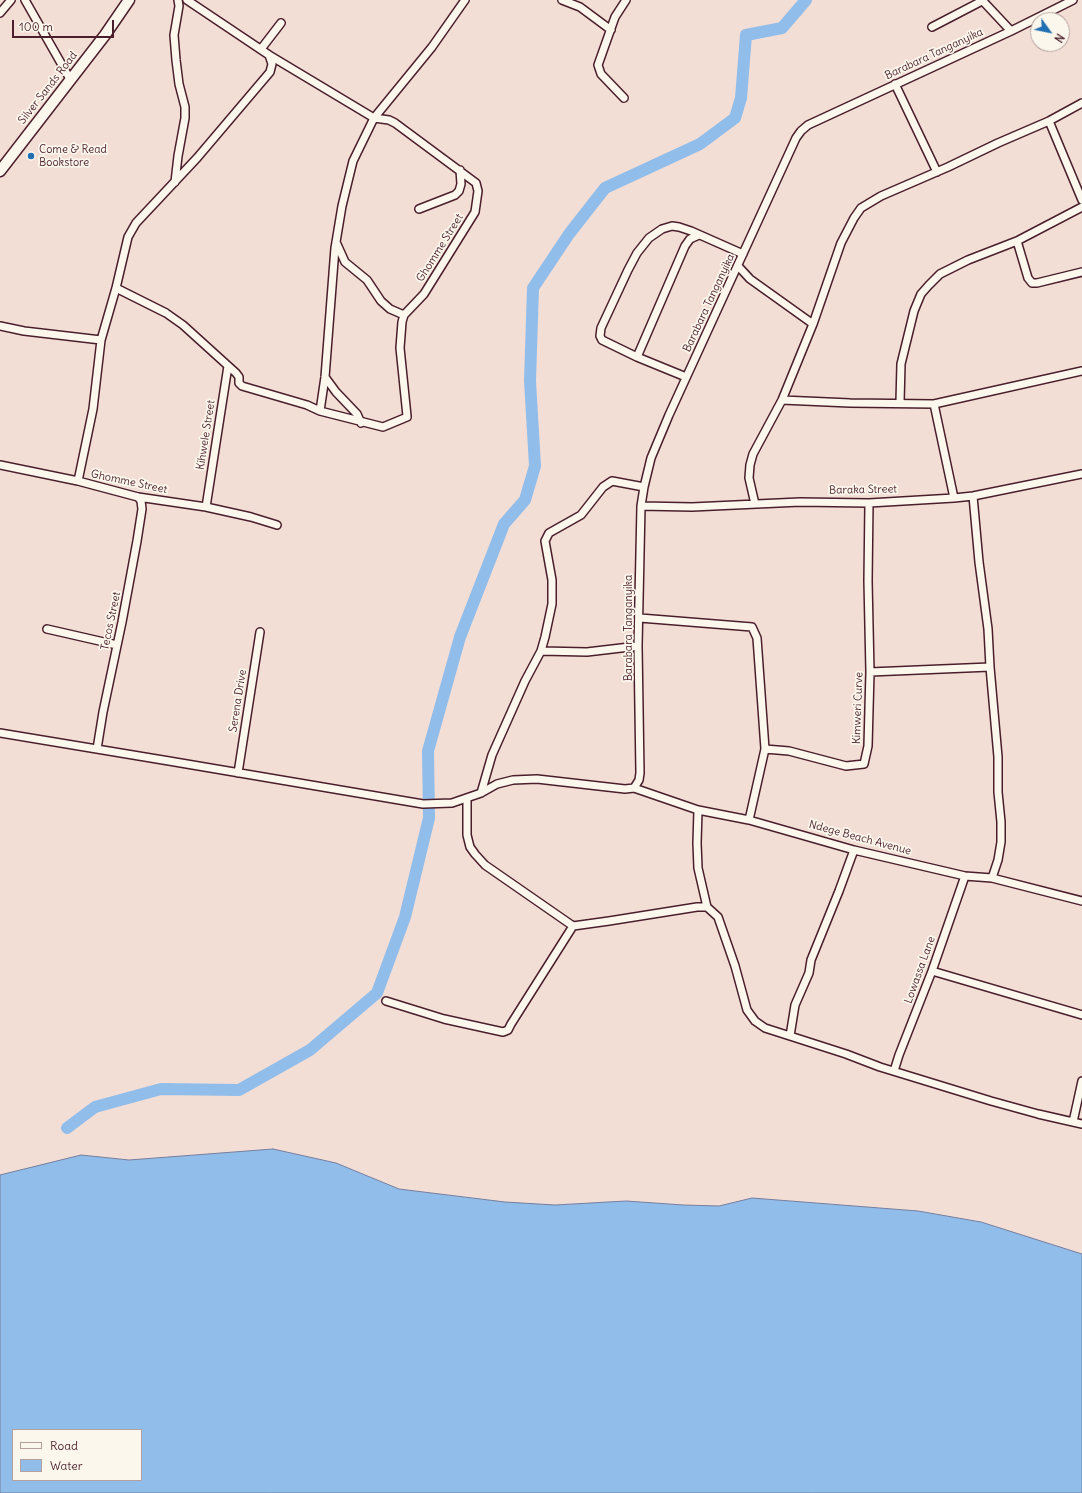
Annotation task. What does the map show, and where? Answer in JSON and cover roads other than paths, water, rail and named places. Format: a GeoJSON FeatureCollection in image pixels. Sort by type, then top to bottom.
{"type":"FeatureCollection","features":[{"type":"Feature","properties":{"kind":"street"},"geometry":{"type":"LineString","coordinates":[[0,13],[11,0]]}},
{"type":"Feature","properties":{"kind":"street"},"geometry":{"type":"LineString","coordinates":[[25,0],[70,79]]}},
{"type":"Feature","properties":{"kind":"street","name":"Silver Sands Road"},"geometry":{"type":"LineString","coordinates":[[0,171],[105,34],[129,0]]}},
{"type":"Feature","properties":{"kind":"street"},"geometry":{"type":"LineString","coordinates":[[175,183],[186,107],[179,84],[174,35],[178,0]]}},
{"type":"Feature","properties":{"kind":"street","name":"Ghomme Street"},"geometry":{"type":"LineString","coordinates":[[187,0],[269,55],[374,118],[389,120],[395,123],[472,179],[478,186],[476,212],[424,294],[404,315]]}},
{"type":"Feature","properties":{"kind":"street"},"geometry":{"type":"LineString","coordinates":[[320,411],[325,377],[336,242],[342,206],[353,161],[374,118],[432,47],[465,0]]}},
{"type":"Feature","properties":{"kind":"street"},"geometry":{"type":"LineString","coordinates":[[562,0],[580,7],[611,30]]}},
{"type":"Feature","properties":{"kind":"street"},"geometry":{"type":"LineString","coordinates":[[624,98],[601,74],[598,65],[615,17],[626,0]]}},
{"type":"Feature","properties":{"kind":"street"},"geometry":{"type":"LineString","coordinates":[[932,27],[982,0],[1011,31]]}},
{"type":"Feature","properties":{"kind":"street","name":"Barabara Tanganyika"},"geometry":{"type":"LineString","coordinates":[[634,788],[639,780],[640,773],[638,646],[640,618],[641,506],[651,458],[669,414],[787,156],[801,131],[814,122],[1011,31],[1074,0]]}},
{"type":"Feature","properties":{"kind":"street"},"geometry":{"type":"LineString","coordinates":[[261,49],[281,23]]}},
{"type":"Feature","properties":{"kind":"street"},"geometry":{"type":"LineString","coordinates":[[78,482],[93,409],[101,340],[116,288],[125,247],[131,230],[175,183],[270,72],[272,64],[269,55]]}},
{"type":"Feature","properties":{"kind":"street"},"geometry":{"type":"LineString","coordinates":[[895,84],[937,172]]}},
{"type":"Feature","properties":{"kind":"street"},"geometry":{"type":"LineString","coordinates":[[755,504],[750,478],[750,465],[753,454],[782,400],[813,324],[841,243],[861,208],[881,196],[1049,121],[1082,103]]}},
{"type":"Feature","properties":{"kind":"street"},"geometry":{"type":"LineString","coordinates":[[1049,121],[1082,200]]}},
{"type":"Feature","properties":{"kind":"street"},"geometry":{"type":"LineString","coordinates":[[419,209],[455,195],[459,191],[461,184],[460,170]]}},
{"type":"Feature","properties":{"kind":"street"},"geometry":{"type":"LineString","coordinates":[[900,402],[901,364],[914,310],[921,294],[940,274],[968,260],[1017,241],[1082,207]]}},
{"type":"Feature","properties":{"kind":"street"},"geometry":{"type":"LineString","coordinates":[[686,377],[607,343],[602,340],[600,336],[601,328],[637,253],[649,238],[662,229],[672,226],[679,226],[743,254]]}},
{"type":"Feature","properties":{"kind":"street"},"geometry":{"type":"LineString","coordinates":[[637,357],[686,246],[690,239],[699,235]]}},
{"type":"Feature","properties":{"kind":"street"},"geometry":{"type":"LineString","coordinates":[[1017,241],[1028,278],[1032,283],[1082,272]]}},
{"type":"Feature","properties":{"kind":"street"},"geometry":{"type":"LineString","coordinates":[[116,288],[166,313],[183,326],[236,373],[242,386],[306,405],[320,411],[383,427],[407,416],[400,348],[404,315],[390,309],[381,301],[367,280],[345,262],[336,242]]}},
{"type":"Feature","properties":{"kind":"street"},"geometry":{"type":"LineString","coordinates":[[738,266],[750,279],[813,324]]}},
{"type":"Feature","properties":{"kind":"street"},"geometry":{"type":"LineString","coordinates":[[0,326],[24,331],[101,340]]}},
{"type":"Feature","properties":{"kind":"street","name":"Kihwele Street"},"geometry":{"type":"LineString","coordinates":[[206,507],[228,366]]}},
{"type":"Feature","properties":{"kind":"street"},"geometry":{"type":"LineString","coordinates":[[782,400],[850,403],[900,402],[934,404],[1082,371]]}},
{"type":"Feature","properties":{"kind":"street"},"geometry":{"type":"LineString","coordinates":[[325,377],[336,392],[357,414],[362,422]]}},
{"type":"Feature","properties":{"kind":"street"},"geometry":{"type":"LineString","coordinates":[[934,404],[954,498]]}},
{"type":"Feature","properties":{"kind":"street","name":"Ghomme Street"},"geometry":{"type":"LineString","coordinates":[[0,465],[138,497],[206,507],[251,517],[277,525]]}},
{"type":"Feature","properties":{"kind":"street","name":"Baraka Street"},"geometry":{"type":"LineString","coordinates":[[641,506],[692,507],[800,502],[869,503],[954,498],[973,496],[1082,474]]}},
{"type":"Feature","properties":{"kind":"street"},"geometry":{"type":"LineString","coordinates":[[481,793],[492,756],[541,651],[552,604],[552,580],[545,541],[549,533],[581,514],[603,487],[612,481],[644,487]]}},
{"type":"Feature","properties":{"kind":"street"},"geometry":{"type":"LineString","coordinates":[[973,496],[979,562],[988,629],[998,757],[998,792],[1001,842],[998,860],[992,878]]}},
{"type":"Feature","properties":{"kind":"street","name":"Tecos Street"},"geometry":{"type":"LineString","coordinates":[[97,749],[137,541],[142,509],[141,501],[138,497]]}},
{"type":"Feature","properties":{"kind":"street","name":"Kimweri Curve"},"geometry":{"type":"LineString","coordinates":[[765,749],[789,751],[846,766],[864,764],[868,746],[870,672],[868,582],[869,503]]}},
{"type":"Feature","properties":{"kind":"street"},"geometry":{"type":"LineString","coordinates":[[640,618],[752,627],[757,638],[765,749],[749,820]]}},
{"type":"Feature","properties":{"kind":"street"},"geometry":{"type":"LineString","coordinates":[[47,629],[117,645]]}},
{"type":"Feature","properties":{"kind":"street","name":"Serena Drive"},"geometry":{"type":"LineString","coordinates":[[238,773],[260,632]]}},
{"type":"Feature","properties":{"kind":"street"},"geometry":{"type":"LineString","coordinates":[[541,651],[587,652],[638,646]]}},
{"type":"Feature","properties":{"kind":"street"},"geometry":{"type":"LineString","coordinates":[[870,672],[990,667]]}},
{"type":"Feature","properties":{"kind":"street","name":"Ndege Beach Avenue"},"geometry":{"type":"LineString","coordinates":[[0,733],[169,760],[423,804],[452,803],[467,799],[497,784],[513,780],[537,779],[625,789],[634,788],[698,810],[749,820],[854,850],[965,876],[992,878],[1082,901]]}},
{"type":"Feature","properties":{"kind":"street"},"geometry":{"type":"LineString","coordinates":[[467,799],[467,835],[470,847],[485,866],[573,926],[697,907],[707,907]]}},
{"type":"Feature","properties":{"kind":"street"},"geometry":{"type":"LineString","coordinates":[[698,810],[698,868],[707,907],[718,917],[735,966],[747,1010],[755,1021],[765,1028],[846,1054],[880,1067],[990,1101],[1082,1124]]}},
{"type":"Feature","properties":{"kind":"street"},"geometry":{"type":"LineString","coordinates":[[790,1036],[793,1014],[798,997],[809,973],[812,960],[854,850]]}},
{"type":"Feature","properties":{"kind":"street","name":"Lowassa Lane"},"geometry":{"type":"LineString","coordinates":[[894,1071],[932,972],[965,876]]}},
{"type":"Feature","properties":{"kind":"street"},"geometry":{"type":"LineString","coordinates":[[386,1001],[444,1019],[503,1032],[508,1030],[573,926]]}},
{"type":"Feature","properties":{"kind":"street"},"geometry":{"type":"LineString","coordinates":[[932,972],[1082,1015]]}},
{"type":"Feature","properties":{"kind":"street"},"geometry":{"type":"LineString","coordinates":[[1073,1122],[1082,1081]]}},
{"type":"Feature","properties":{"kind":"water"},"geometry":{"type":"Polygon","coordinates":[[[273,1149],[336,1163],[399,1189],[505,1202],[555,1205],[626,1201],[719,1206],[752,1198],[918,1211],[981,1222],[1082,1254],[1082,1493],[0,1493],[0,1175],[81,1155],[129,1160],[273,1149]]]}},
{"type":"Feature","properties":{"kind":"waterway"},"geometry":{"type":"LineString","coordinates":[[67,1128],[95,1107],[161,1089],[239,1090],[310,1050],[377,993],[405,917],[429,818],[428,751],[460,637],[504,524],[525,500],[535,466],[530,381],[533,288],[569,234],[605,188],[700,144],[735,118],[741,98],[746,35],[782,28],[806,0]]}},
{"type":"Feature","properties":{"kind":"place","name":"Come & Read Bookstore"},"geometry":{"type":"Point","coordinates":[31,156]}}]}
